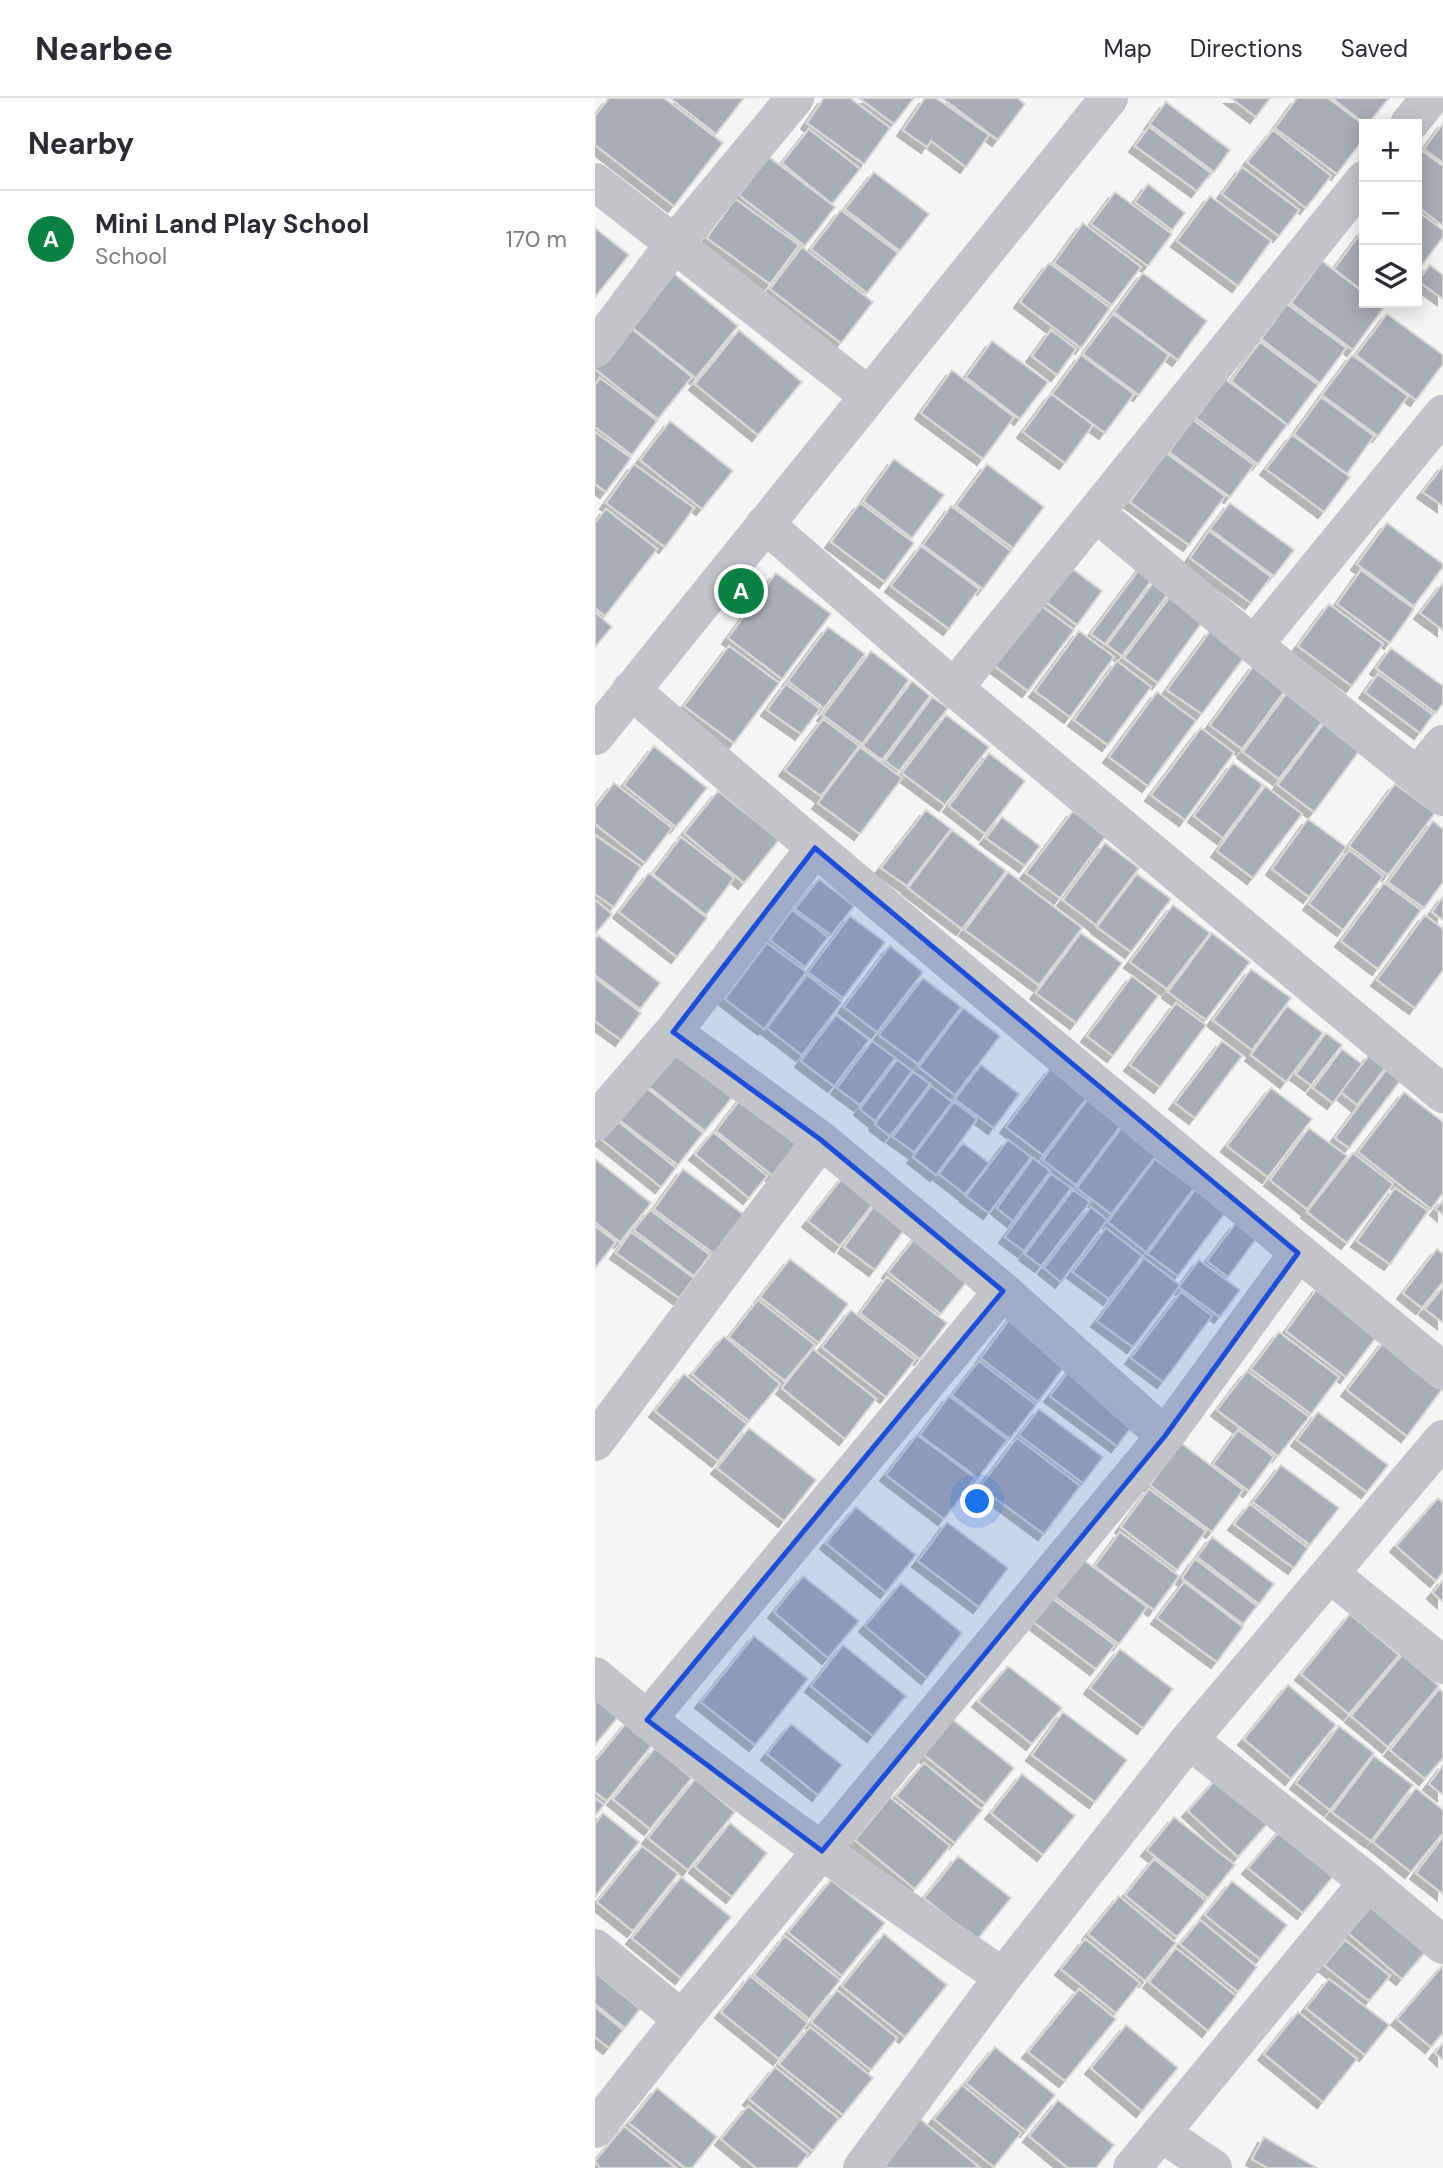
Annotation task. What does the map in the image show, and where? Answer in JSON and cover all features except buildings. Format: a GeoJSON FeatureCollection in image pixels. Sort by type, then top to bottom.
{"type":"FeatureCollection","features":[{"type":"Feature","properties":{"kind":"street"},"geometry":{"type":"LineString","coordinates":[[595,348],[674,244],[795,98]]}},
{"type":"Feature","properties":{"kind":"street"},"geometry":{"type":"LineString","coordinates":[[595,736],[1109,98]]}},
{"type":"Feature","properties":{"kind":"street"},"geometry":{"type":"LineString","coordinates":[[1413,119],[1430,98]]}},
{"type":"Feature","properties":{"kind":"street"},"geometry":{"type":"LineString","coordinates":[[595,182],[869,396]]}},
{"type":"Feature","properties":{"kind":"street"},"geometry":{"type":"LineString","coordinates":[[954,688],[1362,182]]}},
{"type":"Feature","properties":{"kind":"street"},"geometry":{"type":"LineString","coordinates":[[1254,645],[1443,414]]}},
{"type":"Feature","properties":{"kind":"street"},"geometry":{"type":"LineString","coordinates":[[1096,513],[1254,645],[1430,786],[1443,744]]}},
{"type":"Feature","properties":{"kind":"street"},"geometry":{"type":"LineString","coordinates":[[765,524],[954,688],[1440,1086]]}},
{"type":"Feature","properties":{"kind":"street"},"geometry":{"type":"LineString","coordinates":[[631,690],[815,848],[1298,1253],[1443,1371]]}},
{"type":"Feature","properties":{"kind":"street"},"geometry":{"type":"LineString","coordinates":[[595,1122],[673,1032],[815,848]]}},
{"type":"Feature","properties":{"kind":"street"},"geometry":{"type":"LineString","coordinates":[[673,1032],[821,1140],[1003,1291],[1165,1436]]}},
{"type":"Feature","properties":{"kind":"street"},"geometry":{"type":"LineString","coordinates":[[595,1442],[821,1140]]}},
{"type":"Feature","properties":{"kind":"street"},"geometry":{"type":"LineString","coordinates":[[595,2129],[681,2019],[1165,1436],[1298,1253]]}},
{"type":"Feature","properties":{"kind":"street"},"geometry":{"type":"LineString","coordinates":[[647,1720],[1003,1291]]}},
{"type":"Feature","properties":{"kind":"street"},"geometry":{"type":"LineString","coordinates":[[862,2168],[1003,1977],[1189,1740],[1443,1439]]}},
{"type":"Feature","properties":{"kind":"street"},"geometry":{"type":"LineString","coordinates":[[1330,1574],[1443,1665]]}},
{"type":"Feature","properties":{"kind":"street"},"geometry":{"type":"LineString","coordinates":[[595,1676],[647,1720],[821,1851],[1003,1977]]}},
{"type":"Feature","properties":{"kind":"street"},"geometry":{"type":"LineString","coordinates":[[1189,1740],[1443,1945]]}},
{"type":"Feature","properties":{"kind":"street"},"geometry":{"type":"LineString","coordinates":[[1132,2168],[1368,1882]]}},
{"type":"Feature","properties":{"kind":"street"},"geometry":{"type":"LineString","coordinates":[[595,1948],[681,2019]]}},
{"type":"Feature","properties":{"kind":"street"},"geometry":{"type":"LineString","coordinates":[[1161,2133],[1213,2168]]}},
{"type":"Feature","properties":{"kind":"highlighted area"},"geometry":{"type":"Polygon","coordinates":[[[815,848],[1298,1253],[1165,1436],[822,1851],[647,1720],[1003,1291],[821,1140],[673,1032],[815,848]]]}},
{"type":"Feature","properties":{"kind":"place","name":"Mini Land Play School"},"geometry":{"type":"Point","coordinates":[741,591]}}]}
